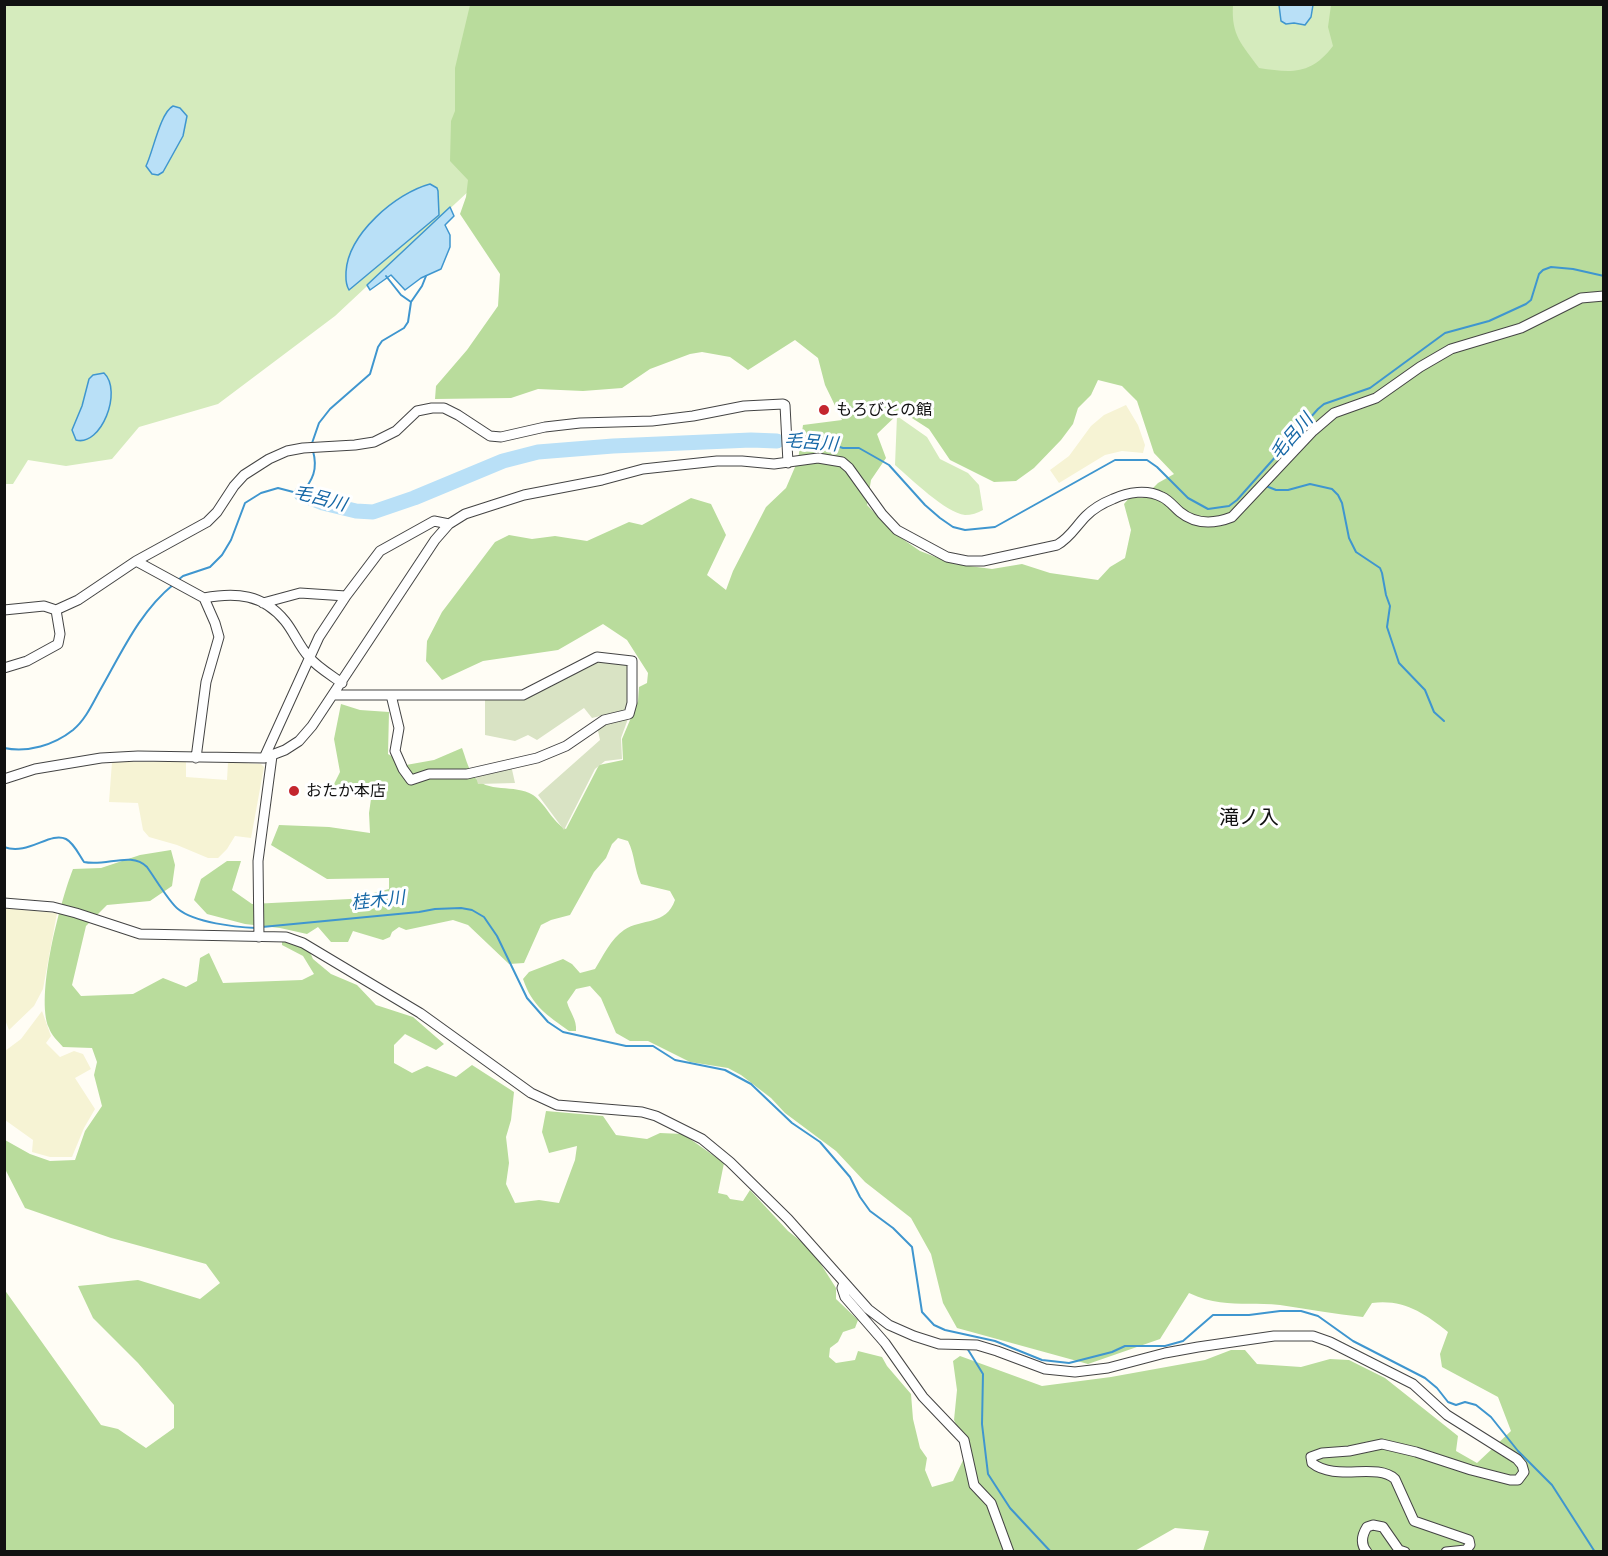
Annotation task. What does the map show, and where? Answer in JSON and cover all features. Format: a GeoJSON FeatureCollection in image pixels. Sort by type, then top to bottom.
{"type":"FeatureCollection","features":[{"type":"Feature","properties":{"kind":"street"},"geometry":{"type":"LineString","coordinates":[[4,779],[35,769],[101,758],[268,757],[299,741],[342,683],[419,564],[449,524],[465,514],[524,495],[602,480],[643,469],[717,461],[818,458],[842,462],[859,480],[882,514],[897,530],[931,550],[967,561],[982,561],[1057,545],[1064,541],[1085,516],[1100,505],[1128,493],[1144,492],[1164,497],[1194,520],[1205,523],[1220,522],[1232,517],[1306,438],[1334,413],[1377,398],[1420,367],[1451,349],[1521,328],[1581,298],[1604,296]]}},
{"type":"Feature","properties":{"kind":"street"},"geometry":{"type":"LineString","coordinates":[[4,610],[44,606],[56,610],[78,600],[136,561],[207,522],[244,475],[269,459],[287,451],[303,448],[374,442],[396,431],[417,411],[432,408],[444,408],[490,436],[501,437],[545,427],[580,423],[651,421],[744,406],[785,405],[788,460]]}},
{"type":"Feature","properties":{"kind":"street"},"geometry":{"type":"LineString","coordinates":[[259,935],[258,861],[268,757],[309,657],[346,596],[383,549],[434,522],[449,524]]}},
{"type":"Feature","properties":{"kind":"street"},"geometry":{"type":"LineString","coordinates":[[136,561],[204,598],[230,594],[244,595],[263,603],[285,621],[309,657],[342,683]]}},
{"type":"Feature","properties":{"kind":"street"},"geometry":{"type":"LineString","coordinates":[[263,603],[300,593],[346,596]]}},
{"type":"Feature","properties":{"kind":"street"},"geometry":{"type":"LineString","coordinates":[[196,758],[206,682],[219,637],[204,598]]}},
{"type":"Feature","properties":{"kind":"street"},"geometry":{"type":"LineString","coordinates":[[4,668],[27,661],[58,644],[60,634],[56,610]]}},
{"type":"Feature","properties":{"kind":"street"},"geometry":{"type":"LineString","coordinates":[[333,695],[391,695],[523,695],[597,657],[632,661],[632,703],[629,714],[604,720],[566,746],[537,758],[467,774],[429,774],[411,780],[395,751],[399,728],[391,695]]}},
{"type":"Feature","properties":{"kind":"street"},"geometry":{"type":"LineString","coordinates":[[4,903],[53,907],[140,934],[259,935],[286,937],[303,943],[420,1013],[531,1093],[549,1103],[569,1107],[642,1112],[656,1116],[702,1139],[730,1162],[788,1219],[875,1315],[914,1336],[939,1344],[977,1346],[1055,1371],[1084,1372],[1165,1353],[1274,1336],[1313,1336],[1330,1342],[1413,1384],[1447,1415],[1492,1444],[1505,1449],[1522,1466],[1524,1472],[1522,1477],[1518,1480],[1510,1480],[1382,1444],[1349,1451],[1322,1453],[1311,1457],[1312,1463],[1318,1468],[1350,1473],[1386,1472],[1392,1476],[1413,1521],[1469,1540],[1470,1545],[1466,1550],[1446,1551]]}},
{"type":"Feature","properties":{"kind":"street"},"geometry":{"type":"LineString","coordinates":[[844,1282],[842,1288],[845,1297],[885,1343],[923,1397],[964,1440],[974,1485],[991,1503],[1009,1551]]}},
{"type":"Feature","properties":{"kind":"street"},"geometry":{"type":"LineString","coordinates":[[1367,1551],[1364,1548],[1363,1538],[1367,1527],[1373,1525],[1383,1527],[1400,1550],[1404,1551]]}},
{"type":"Feature","properties":{"kind":"shaded area"},"geometry":{"type":"Polygon","coordinates":[[[1126,405],[1138,425],[1145,445],[1143,453],[1122,451],[1105,455],[1059,483],[1050,470],[1069,456],[1091,426],[1104,415],[1126,405]]]}},
{"type":"Feature","properties":{"kind":"shaded area"},"geometry":{"type":"Polygon","coordinates":[[[112,762],[186,762],[186,777],[227,780],[228,762],[261,764],[264,767],[251,838],[235,836],[218,858],[208,858],[177,845],[149,837],[143,830],[138,803],[109,802],[112,762]]]}},
{"type":"Feature","properties":{"kind":"shaded area"},"geometry":{"type":"Polygon","coordinates":[[[4,908],[57,913],[43,989],[34,1006],[9,1030],[4,1017],[4,908]]]}},
{"type":"Feature","properties":{"kind":"shaded area"},"geometry":{"type":"Polygon","coordinates":[[[42,1011],[51,1036],[46,1043],[60,1057],[74,1051],[83,1054],[91,1069],[75,1078],[95,1109],[72,1157],[50,1157],[32,1152],[33,1140],[5,1120],[5,1051],[21,1039],[42,1011]]]}},
{"type":"Feature","properties":{"kind":"green space"},"geometry":{"type":"Polygon","coordinates":[[[4,5],[488,5],[472,188],[335,316],[218,404],[139,427],[112,459],[66,466],[28,460],[13,484],[5,484],[4,5]]]}},
{"type":"Feature","properties":{"kind":"green space"},"geometry":{"type":"Polygon","coordinates":[[[470,5],[1233,5],[1236,32],[1259,68],[1291,71],[1309,67],[1333,46],[1328,27],[1331,5],[1603,5],[1603,1551],[1203,1551],[1209,1531],[1175,1528],[1133,1552],[5,1551],[4,1289],[101,1425],[118,1429],[146,1448],[174,1428],[174,1405],[138,1363],[93,1318],[78,1286],[138,1280],[200,1299],[220,1283],[206,1264],[111,1238],[25,1208],[4,1167],[5,1140],[30,1154],[50,1161],[75,1160],[85,1131],[102,1106],[94,1075],[97,1062],[92,1048],[63,1047],[50,1031],[45,1014],[51,949],[73,869],[101,868],[140,855],[171,850],[175,865],[172,886],[150,901],[107,905],[86,926],[72,985],[81,996],[133,994],[163,978],[186,987],[197,981],[200,958],[209,953],[223,983],[302,980],[314,974],[303,956],[282,945],[282,941],[309,950],[313,959],[331,974],[357,985],[376,1005],[413,1017],[444,1044],[436,1050],[405,1034],[394,1045],[394,1063],[412,1073],[427,1066],[456,1077],[472,1065],[514,1092],[511,1120],[506,1137],[509,1163],[506,1184],[515,1203],[539,1200],[559,1203],[575,1160],[577,1146],[549,1153],[542,1132],[546,1111],[603,1116],[616,1135],[647,1139],[660,1133],[683,1134],[724,1163],[718,1193],[727,1195],[730,1199],[743,1201],[750,1190],[817,1258],[836,1288],[836,1299],[858,1320],[855,1328],[843,1332],[838,1342],[830,1348],[829,1357],[836,1363],[855,1360],[858,1351],[882,1357],[911,1394],[913,1419],[920,1448],[927,1458],[925,1470],[932,1487],[953,1481],[968,1450],[954,1420],[957,1390],[953,1361],[960,1356],[1042,1386],[1111,1377],[1205,1360],[1231,1350],[1245,1350],[1257,1364],[1301,1367],[1330,1359],[1349,1360],[1385,1378],[1458,1436],[1456,1451],[1477,1463],[1511,1431],[1498,1397],[1442,1367],[1440,1354],[1448,1332],[1422,1313],[1394,1303],[1372,1303],[1363,1317],[1280,1305],[1224,1303],[1189,1293],[1160,1339],[1088,1364],[957,1328],[943,1303],[931,1254],[911,1218],[865,1182],[836,1151],[785,1113],[771,1098],[728,1068],[690,1062],[648,1041],[630,1041],[616,1033],[601,998],[590,986],[576,989],[567,1002],[576,1031],[569,1031],[554,1020],[531,996],[523,979],[529,972],[563,959],[572,964],[580,973],[595,969],[619,934],[631,926],[660,918],[671,908],[675,900],[670,891],[641,884],[628,841],[618,838],[612,844],[606,858],[594,872],[570,915],[541,925],[524,963],[509,964],[468,925],[453,920],[406,930],[399,927],[392,932],[390,937],[383,940],[353,931],[348,942],[331,942],[318,927],[307,934],[245,924],[207,914],[194,900],[201,879],[227,861],[241,861],[232,890],[252,904],[350,899],[389,889],[389,878],[327,879],[271,845],[279,825],[329,827],[370,833],[371,799],[356,790],[333,786],[340,772],[334,739],[341,704],[360,710],[389,712],[388,754],[406,765],[434,760],[462,748],[471,772],[479,781],[493,787],[518,790],[533,795],[566,829],[599,765],[623,760],[622,739],[638,701],[639,687],[647,683],[648,673],[627,640],[603,624],[558,650],[483,661],[442,680],[426,661],[427,641],[442,612],[495,542],[509,535],[532,539],[555,536],[587,541],[629,522],[642,525],[691,498],[711,504],[726,535],[707,575],[726,590],[733,571],[766,507],[786,488],[798,460],[803,425],[842,420],[825,385],[818,358],[795,340],[748,370],[730,357],[702,352],[690,354],[650,369],[622,388],[583,391],[538,389],[511,398],[435,399],[436,386],[467,350],[498,306],[500,274],[460,214],[466,197],[468,180],[450,161],[451,121],[455,111],[455,68],[470,5]],[[1098,380],[1091,395],[1078,408],[1073,424],[1061,440],[1034,468],[1016,481],[994,482],[950,460],[929,429],[901,411],[877,434],[886,458],[871,480],[867,505],[894,533],[920,551],[954,564],[992,569],[1022,564],[1050,573],[1098,580],[1110,567],[1125,558],[1131,530],[1124,504],[1130,497],[1143,498],[1158,483],[1174,474],[1154,453],[1137,401],[1122,386],[1098,380]]]}},
{"type":"Feature","properties":{"kind":"green space"},"geometry":{"type":"Polygon","coordinates":[[[1194,5],[1375,5],[1323,67],[1258,80],[1194,5]]]}},
{"type":"Feature","properties":{"kind":"green space"},"geometry":{"type":"Polygon","coordinates":[[[897,416],[927,437],[940,459],[968,473],[979,485],[983,510],[967,515],[957,513],[929,494],[895,465],[897,416]]]}},
{"type":"Feature","properties":{"kind":"green space"},"geometry":{"type":"Polygon","coordinates":[[[597,660],[629,663],[630,703],[625,710],[592,718],[584,708],[537,740],[528,735],[515,741],[485,735],[485,699],[524,699],[597,660]]]}},
{"type":"Feature","properties":{"kind":"green space"},"geometry":{"type":"Polygon","coordinates":[[[629,716],[621,738],[622,759],[605,761],[595,769],[564,830],[538,795],[600,740],[597,726],[629,716]]]}},
{"type":"Feature","properties":{"kind":"green space"},"geometry":{"type":"Polygon","coordinates":[[[511,765],[515,783],[478,784],[475,774],[511,765]]]}},
{"type":"Feature","properties":{"kind":"water"},"geometry":{"type":"Polygon","coordinates":[[[1279,5],[1313,5],[1311,17],[1305,25],[1286,24],[1281,21],[1279,5]]]}},
{"type":"Feature","properties":{"kind":"water"},"geometry":{"type":"Polygon","coordinates":[[[173,106],[180,108],[187,116],[183,136],[163,172],[158,175],[152,174],[146,166],[164,116],[173,106]]]}},
{"type":"Feature","properties":{"kind":"water"},"geometry":{"type":"Polygon","coordinates":[[[430,184],[438,191],[439,215],[349,290],[346,272],[349,258],[364,230],[376,217],[403,196],[430,184]]]}},
{"type":"Feature","properties":{"kind":"water"},"geometry":{"type":"Polygon","coordinates":[[[450,207],[454,216],[445,225],[450,235],[450,247],[441,269],[421,278],[405,290],[391,275],[370,290],[367,285],[450,207]]]}},
{"type":"Feature","properties":{"kind":"water"},"geometry":{"type":"Polygon","coordinates":[[[104,373],[109,381],[111,392],[106,416],[94,435],[85,440],[76,440],[72,430],[82,406],[89,379],[93,375],[104,373]]]}},
{"type":"Feature","properties":{"kind":"waterway","name":"毛呂川"},"geometry":{"type":"LineString","coordinates":[[790,440],[812,439],[843,448],[859,448],[889,465],[940,518],[953,527],[965,530],[995,527],[1115,460],[1147,460],[1188,498],[1208,509],[1229,506],[1324,404],[1370,388],[1445,333],[1489,321],[1526,304],[1531,300],[1539,274],[1543,270],[1551,267],[1573,269],[1604,276]]}},
{"type":"Feature","properties":{"kind":"waterway"},"geometry":{"type":"LineString","coordinates":[[386,276],[401,295],[411,302]]}},
{"type":"Feature","properties":{"kind":"waterway"},"geometry":{"type":"LineString","coordinates":[[311,446],[319,423],[330,409],[370,374],[382,341],[404,328],[408,322],[411,302],[426,276]]}},
{"type":"Feature","properties":{"kind":"waterway","name":"毛呂川"},"geometry":{"type":"LineString","coordinates":[[777,441],[784,440]]}},
{"type":"Feature","properties":{"kind":"waterway","name":"毛呂川"},"geometry":{"type":"LineString","coordinates":[[301,494],[323,503],[356,511],[373,512],[414,498],[503,461],[538,452],[613,446],[777,441]]}},
{"type":"Feature","properties":{"kind":"waterway","name":"毛呂川"},"geometry":{"type":"LineString","coordinates":[[178,580],[183,576],[210,567],[222,555],[231,540],[245,503],[261,493],[278,488],[301,494],[313,474],[315,463],[313,451]]}},
{"type":"Feature","properties":{"kind":"waterway"},"geometry":{"type":"LineString","coordinates":[[1266,486],[1276,490],[1288,490],[1310,484],[1332,489],[1338,495],[1342,503],[1349,538],[1356,552],[1380,568],[1382,573],[1390,606],[1387,627],[1399,663],[1425,690],[1434,712],[1444,721]]}},
{"type":"Feature","properties":{"kind":"waterway","name":"毛呂川"},"geometry":{"type":"LineString","coordinates":[[4,748],[22,749],[49,744],[73,730],[88,712],[141,620],[174,584]]}},
{"type":"Feature","properties":{"kind":"waterway","name":"桂木川"},"geometry":{"type":"LineString","coordinates":[[4,847],[22,848],[60,837],[71,843],[84,862],[101,863],[126,860],[141,862],[147,867],[174,906],[185,914],[216,923],[256,928]]}},
{"type":"Feature","properties":{"kind":"waterway"},"geometry":{"type":"LineString","coordinates":[[262,927],[435,909],[472,910],[484,917],[497,936],[527,998],[548,1022],[563,1032],[626,1046],[653,1046],[675,1060],[725,1070],[751,1084],[792,1123],[820,1142],[850,1177],[870,1211],[893,1228],[912,1247],[922,1312],[934,1325],[945,1330],[995,1341],[1042,1360],[1069,1363],[1112,1352],[1125,1346],[1165,1346],[1183,1341],[1213,1315],[1301,1311],[1318,1316],[1353,1341],[1425,1378],[1448,1402],[1456,1405],[1465,1402],[1476,1405],[1491,1417],[1518,1451],[1552,1485],[1595,1552]]}},
{"type":"Feature","properties":{"kind":"waterway"},"geometry":{"type":"LineString","coordinates":[[967,1348],[983,1374],[982,1424],[988,1474],[1010,1508],[1051,1552]]}},
{"type":"Feature","properties":{"kind":"place","name":"もろびとの館"},"geometry":{"type":"Point","coordinates":[824,410]}},
{"type":"Feature","properties":{"kind":"place","name":"おたか本店"},"geometry":{"type":"Point","coordinates":[294,791]}},
{"type":"Feature","properties":{"kind":"district","name":"滝ノ入"},"geometry":{"type":"Point","coordinates":[1249,818]}}]}
